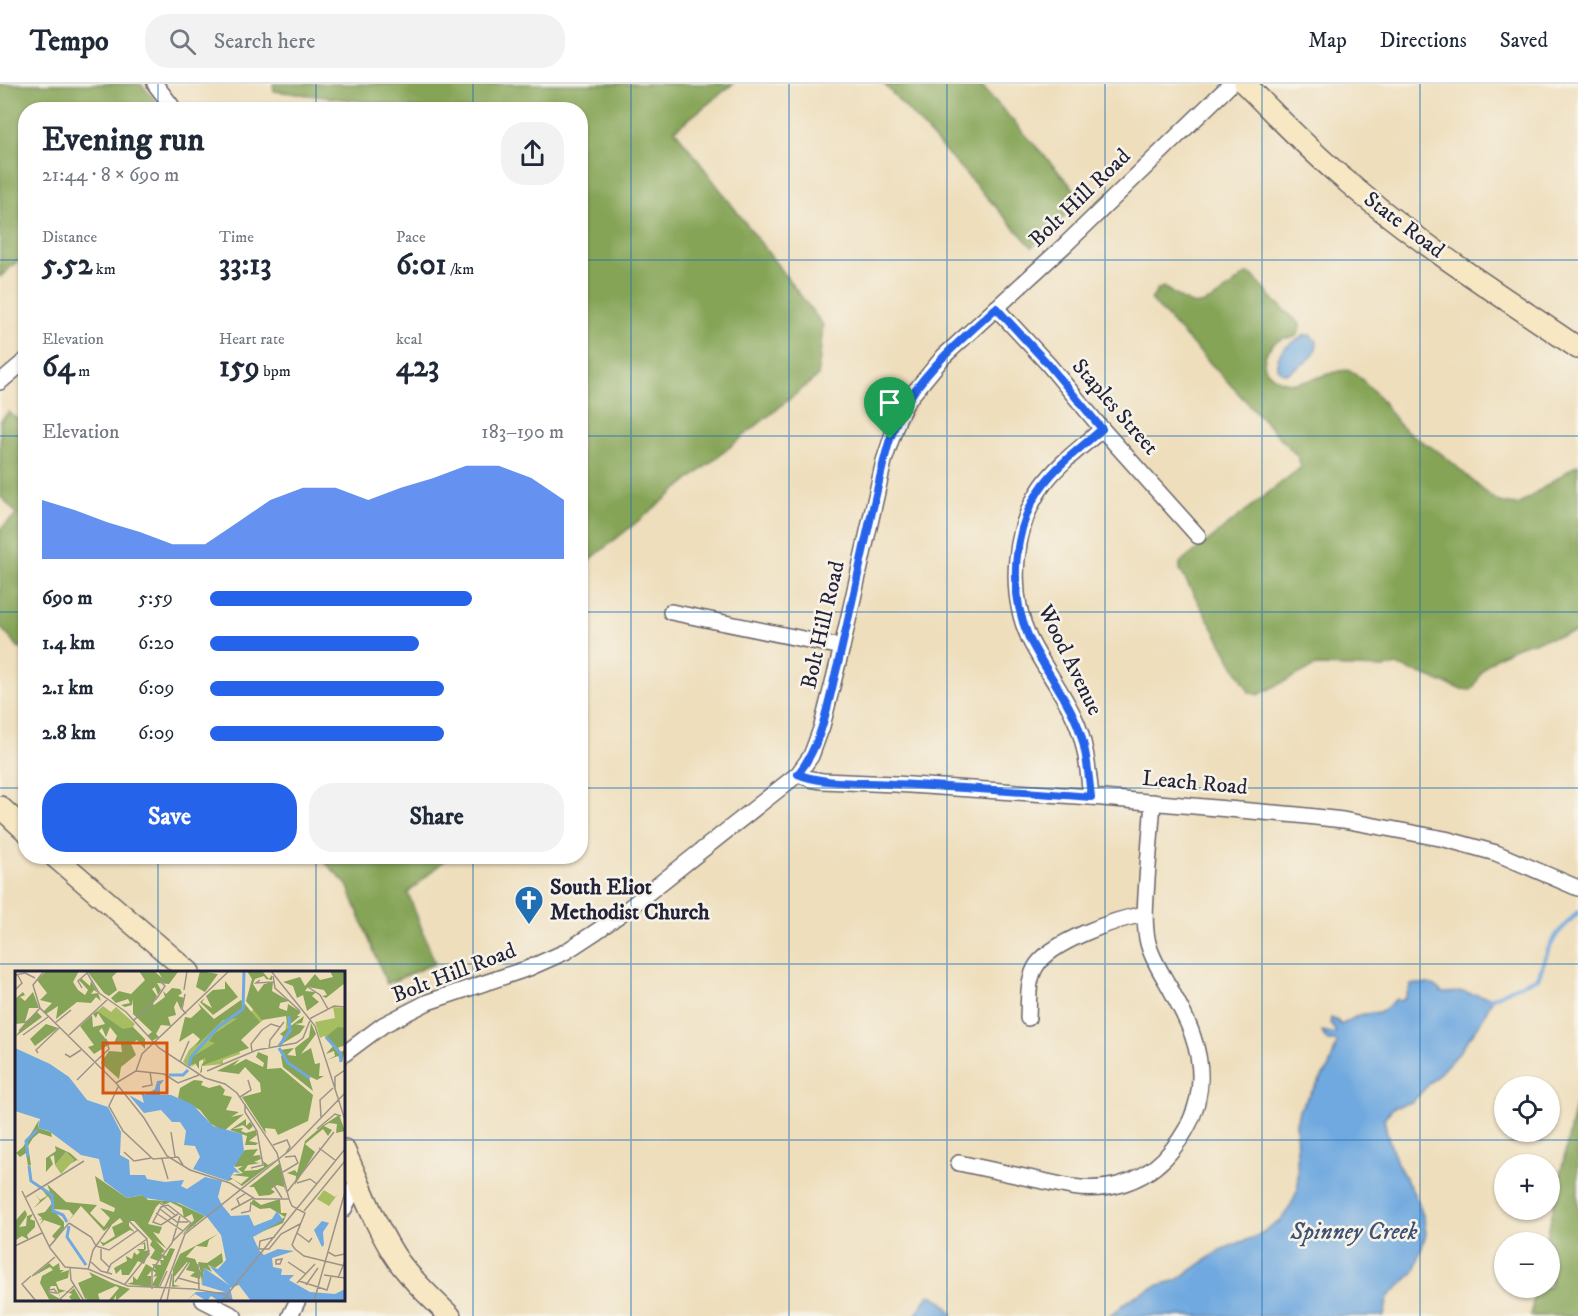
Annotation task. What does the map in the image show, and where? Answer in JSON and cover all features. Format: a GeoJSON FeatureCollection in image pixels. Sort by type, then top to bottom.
{"type":"FeatureCollection","features":[{"type":"Feature","properties":{"kind":"street"},"geometry":{"type":"LineString","coordinates":[[155,84],[169,102]]}},
{"type":"Feature","properties":{"kind":"street","name":"Bolt Hill Road"},"geometry":{"type":"LineString","coordinates":[[345,1053],[383,1025],[428,1002],[529,968],[565,952],[629,908],[798,774],[808,761],[817,741],[842,647],[884,461],[898,419],[907,401],[944,356],[1066,244],[1232,84]]}},
{"type":"Feature","properties":{"kind":"street","name":"State Road"},"geometry":{"type":"LineString","coordinates":[[1245,84],[1343,179],[1373,204],[1438,252],[1578,348]]}},
{"type":"Feature","properties":{"kind":"street","name":"Staples Street"},"geometry":{"type":"LineString","coordinates":[[996,308],[1198,536]]}},
{"type":"Feature","properties":{"kind":"street"},"geometry":{"type":"LineString","coordinates":[[0,382],[18,367]]}},
{"type":"Feature","properties":{"kind":"street","name":"Wood Avenue"},"geometry":{"type":"LineString","coordinates":[[1091,797],[1086,756],[1078,728],[1024,627],[1017,597],[1016,579],[1017,560],[1025,519],[1036,495],[1054,472],[1102,429]]}},
{"type":"Feature","properties":{"kind":"street"},"geometry":{"type":"LineString","coordinates":[[671,612],[842,647]]}},
{"type":"Feature","properties":{"kind":"street","name":"Leach Road"},"geometry":{"type":"LineString","coordinates":[[798,774],[822,781],[1091,797],[1343,820],[1435,837],[1496,853],[1578,888]]}},
{"type":"Feature","properties":{"kind":"street"},"geometry":{"type":"LineString","coordinates":[[960,1163],[1082,1188],[1107,1187],[1119,1185],[1145,1174],[1156,1166],[1185,1131],[1196,1108],[1201,1077],[1199,1058],[1190,1028],[1151,952],[1146,933],[1145,914],[1153,802]]}},
{"type":"Feature","properties":{"kind":"street"},"geometry":{"type":"LineString","coordinates":[[0,807],[18,824]]}},
{"type":"Feature","properties":{"kind":"street"},"geometry":{"type":"LineString","coordinates":[[63,864],[188,971]]}},
{"type":"Feature","properties":{"kind":"street"},"geometry":{"type":"LineString","coordinates":[[1028,1018],[1030,981],[1036,966],[1044,957],[1060,946],[1108,923],[1145,914]]}},
{"type":"Feature","properties":{"kind":"street"},"geometry":{"type":"LineString","coordinates":[[345,1152],[385,1238],[400,1262],[424,1291],[450,1316]]}},
{"type":"Feature","properties":{"kind":"street"},"geometry":{"type":"LineString","coordinates":[[345,1207],[358,1180]]}},
{"type":"Feature","properties":{"kind":"street"},"geometry":{"type":"LineString","coordinates":[[207,1301],[234,1316]]}},
{"type":"Feature","properties":{"kind":"street"},"geometry":{"type":"LineString","coordinates":[[290,1316],[297,1301]]}},
{"type":"Feature","properties":{"kind":"green space"},"geometry":{"type":"Polygon","coordinates":[[[0,84],[141,84],[157,102],[18,102],[18,260],[0,277],[0,84]]]}},
{"type":"Feature","properties":{"kind":"green space"},"geometry":{"type":"Polygon","coordinates":[[[273,84],[733,84],[675,130],[823,325],[818,376],[588,561],[588,102],[368,102],[274,91],[273,84]]]}},
{"type":"Feature","properties":{"kind":"green space"},"geometry":{"type":"Polygon","coordinates":[[[884,84],[980,84],[1083,199],[1032,247],[884,84]]]}},
{"type":"Feature","properties":{"kind":"green space"},"geometry":{"type":"Polygon","coordinates":[[[1246,274],[1252,275],[1300,324],[1295,337],[1275,342],[1267,352],[1264,367],[1275,378],[1288,383],[1301,382],[1337,371],[1347,370],[1356,374],[1379,397],[1395,420],[1406,430],[1443,455],[1482,489],[1501,502],[1518,505],[1578,464],[1578,632],[1529,643],[1506,652],[1486,666],[1471,690],[1460,689],[1396,665],[1386,668],[1316,666],[1258,695],[1249,692],[1180,570],[1180,563],[1301,467],[1298,457],[1151,300],[1158,289],[1163,287],[1181,299],[1192,304],[1199,304],[1221,294],[1246,274]]]}},
{"type":"Feature","properties":{"kind":"green space"},"geometry":{"type":"Polygon","coordinates":[[[9,412],[18,420],[18,647],[0,627],[0,529],[17,514],[0,496],[0,421],[9,412]]]}},
{"type":"Feature","properties":{"kind":"green space"},"geometry":{"type":"Polygon","coordinates":[[[327,864],[440,864],[408,893],[435,963],[387,984],[347,885],[327,864]]]}},
{"type":"Feature","properties":{"kind":"green space"},"geometry":{"type":"Polygon","coordinates":[[[1578,1092],[1578,1316],[1530,1316],[1534,1298],[1560,1298],[1560,1232],[1548,1232],[1551,1220],[1560,1220],[1560,1176],[1578,1092]]]}},
{"type":"Feature","properties":{"kind":"water"},"geometry":{"type":"Polygon","coordinates":[[[1305,335],[1310,335],[1317,342],[1314,353],[1303,364],[1288,373],[1283,373],[1277,368],[1279,356],[1285,347],[1305,335]]]}},
{"type":"Feature","properties":{"kind":"water","name":"Spinney Creek"},"geometry":{"type":"Polygon","coordinates":[[[1424,984],[1437,987],[1442,993],[1463,992],[1493,998],[1479,1025],[1459,1052],[1412,1102],[1394,1107],[1384,1118],[1397,1163],[1418,1201],[1426,1234],[1415,1271],[1388,1297],[1384,1316],[1110,1316],[1133,1297],[1159,1285],[1177,1280],[1220,1250],[1257,1236],[1280,1221],[1290,1207],[1298,1189],[1296,1123],[1299,1110],[1329,1067],[1337,1043],[1328,1041],[1322,1031],[1335,1034],[1330,1024],[1331,1018],[1341,1025],[1359,1015],[1379,1012],[1396,999],[1400,1001],[1405,998],[1411,985],[1424,984]]]}},
{"type":"Feature","properties":{"kind":"water"},"geometry":{"type":"Polygon","coordinates":[[[929,1295],[943,1303],[953,1316],[915,1316],[929,1295]]]}},
{"type":"Feature","properties":{"kind":"waterway","name":"Spinney Creek"},"geometry":{"type":"LineString","coordinates":[[1490,999],[1538,978],[1548,950],[1557,934],[1578,912]]}},
{"type":"Feature","properties":{"kind":"place","name":"South Eliot Methodist Church"},"geometry":{"type":"Point","coordinates":[529,926]}},
{"type":"Feature","properties":{"kind":"route"},"geometry":{"type":"LineString","coordinates":[[996,308],[1048,364],[1102,429],[1054,472],[1036,495],[1025,519],[1019,546],[1016,579],[1017,597],[1024,627],[1078,728],[1086,756],[1091,797],[822,781],[798,774],[811,756],[822,726],[890,439],[907,401],[919,385],[944,356],[996,308]]}}]}
